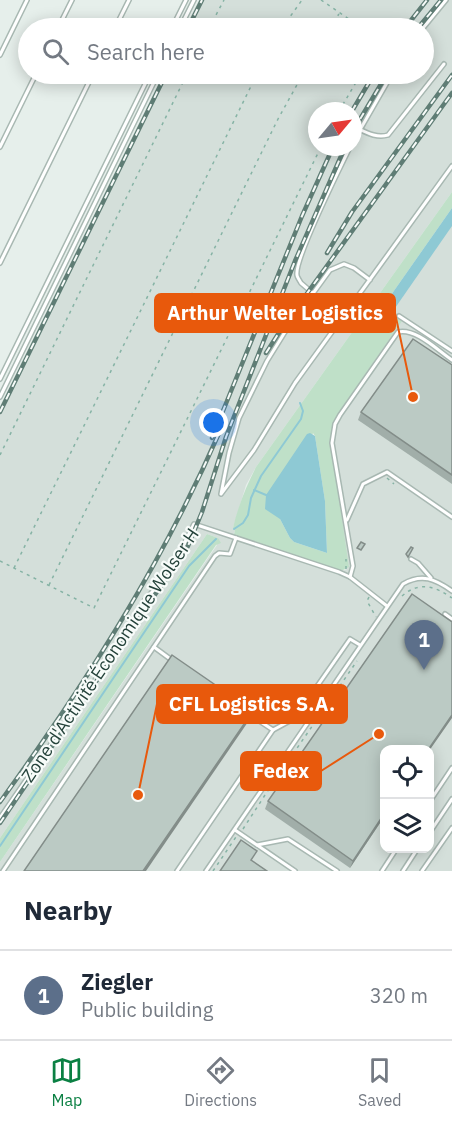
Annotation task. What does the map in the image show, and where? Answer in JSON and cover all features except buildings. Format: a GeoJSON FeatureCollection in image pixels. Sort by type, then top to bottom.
{"type":"FeatureCollection","features":[{"type":"Feature","properties":{"kind":"lane"},"geometry":{"type":"LineString","coordinates":[[18,18],[27,0]]}},
{"type":"Feature","properties":{"kind":"lane"},"geometry":{"type":"LineString","coordinates":[[63,18],[72,0]]}},
{"type":"Feature","properties":{"kind":"lane"},"geometry":{"type":"LineString","coordinates":[[120,18],[129,0]]}},
{"type":"Feature","properties":{"kind":"lane"},"geometry":{"type":"LineString","coordinates":[[177,18],[186,0]]}},
{"type":"Feature","properties":{"kind":"lane"},"geometry":{"type":"LineString","coordinates":[[185,18],[194,0]]}},
{"type":"Feature","properties":{"kind":"lane"},"geometry":{"type":"LineString","coordinates":[[431,18],[446,0]]}},
{"type":"Feature","properties":{"kind":"lane"},"geometry":{"type":"LineString","coordinates":[[0,55],[18,18]]}},
{"type":"Feature","properties":{"kind":"lane"},"geometry":{"type":"LineString","coordinates":[[434,77],[444,64]]}},
{"type":"Feature","properties":{"kind":"lane"},"geometry":{"type":"LineString","coordinates":[[0,147],[31,84]]}},
{"type":"Feature","properties":{"kind":"lane"},"geometry":{"type":"LineString","coordinates":[[0,263],[88,84]]}},
{"type":"Feature","properties":{"kind":"lane"},"geometry":{"type":"LineString","coordinates":[[0,379],[145,84]]}},
{"type":"Feature","properties":{"kind":"lane"},"geometry":{"type":"LineString","coordinates":[[0,397],[153,84]]}},
{"type":"Feature","properties":{"kind":"lane"},"geometry":{"type":"LineString","coordinates":[[362,124],[386,84]]}},
{"type":"Feature","properties":{"kind":"lane"},"geometry":{"type":"LineString","coordinates":[[362,131],[370,135],[383,137],[388,135],[429,84]]}},
{"type":"Feature","properties":{"kind":"lane"},"geometry":{"type":"LineString","coordinates":[[343,319],[312,293],[297,276],[298,266],[319,214],[346,156]]}},
{"type":"Feature","properties":{"kind":"lane"},"geometry":{"type":"LineString","coordinates":[[370,280],[354,268],[344,264],[330,270],[312,293],[267,361],[239,418],[221,494],[260,441],[295,383],[343,319],[452,166]]}},
{"type":"Feature","properties":{"kind":"lane"},"geometry":{"type":"LineString","coordinates":[[399,316],[452,351]]}},
{"type":"Feature","properties":{"kind":"lane"},"geometry":{"type":"LineString","coordinates":[[350,578],[353,566],[332,443],[335,424],[398,332],[406,331],[413,334],[452,360]]}},
{"type":"Feature","properties":{"kind":"lane"},"geometry":{"type":"LineString","coordinates":[[346,522],[363,484],[387,472],[452,517]]}},
{"type":"Feature","properties":{"kind":"lane","name":"Zone d'Activité Économique Wolser H"},"geometry":{"type":"LineString","coordinates":[[0,818],[100,673],[144,601],[175,562],[192,526],[198,524],[235,537]]}},
{"type":"Feature","properties":{"kind":"lane"},"geometry":{"type":"LineString","coordinates":[[3,871],[215,556],[223,553],[230,554],[235,537],[312,562],[350,578],[387,606]]}},
{"type":"Feature","properties":{"kind":"lane"},"geometry":{"type":"LineString","coordinates":[[411,559],[418,563],[431,578],[452,591]]}},
{"type":"Feature","properties":{"kind":"lane"},"geometry":{"type":"LineString","coordinates":[[206,871],[403,584],[411,579],[431,578]]}},
{"type":"Feature","properties":{"kind":"lane"},"geometry":{"type":"LineString","coordinates":[[445,614],[452,619]]}},
{"type":"Feature","properties":{"kind":"lane"},"geometry":{"type":"LineString","coordinates":[[177,871],[273,730],[295,718],[350,639],[360,645]]}},
{"type":"Feature","properties":{"kind":"lane"},"geometry":{"type":"LineString","coordinates":[[154,647],[181,666]]}},
{"type":"Feature","properties":{"kind":"lane"},"geometry":{"type":"LineString","coordinates":[[245,711],[273,730]]}},
{"type":"Feature","properties":{"kind":"lane"},"geometry":{"type":"LineString","coordinates":[[430,799],[452,768]]}},
{"type":"Feature","properties":{"kind":"lane"},"geometry":{"type":"LineString","coordinates":[[434,825],[452,799]]}},
{"type":"Feature","properties":{"kind":"lane"},"geometry":{"type":"LineString","coordinates":[[422,871],[452,828]]}},
{"type":"Feature","properties":{"kind":"lane"},"geometry":{"type":"LineString","coordinates":[[234,829],[295,871]]}},
{"type":"Feature","properties":{"kind":"lane"},"geometry":{"type":"LineString","coordinates":[[257,845],[288,839],[337,871]]}},
{"type":"Feature","properties":{"kind":"lane"},"geometry":{"type":"LineString","coordinates":[[382,871],[395,853]]}},
{"type":"Feature","properties":{"kind":"lane"},"geometry":{"type":"LineString","coordinates":[[402,871],[415,853]]}},
{"type":"Feature","properties":{"kind":"path"},"geometry":{"type":"LineString","coordinates":[[214,18],[224,0]]}},
{"type":"Feature","properties":{"kind":"path"},"geometry":{"type":"LineString","coordinates":[[289,18],[302,0]]}},
{"type":"Feature","properties":{"kind":"path"},"geometry":{"type":"LineString","coordinates":[[321,0],[347,18]]}},
{"type":"Feature","properties":{"kind":"path"},"geometry":{"type":"LineString","coordinates":[[336,18],[339,13]]}},
{"type":"Feature","properties":{"kind":"path"},"geometry":{"type":"LineString","coordinates":[[0,455],[182,84]]}},
{"type":"Feature","properties":{"kind":"path"},"geometry":{"type":"LineString","coordinates":[[14,568],[252,84]]}},
{"type":"Feature","properties":{"kind":"path"},"geometry":{"type":"LineString","coordinates":[[49,586],[278,119],[297,84]]}},
{"type":"Feature","properties":{"kind":"path"},"geometry":{"type":"LineString","coordinates":[[344,102],[355,84]]}},
{"type":"Feature","properties":{"kind":"path"},"geometry":{"type":"LineString","coordinates":[[0,561],[94,608],[317,156]]}},
{"type":"Feature","properties":{"kind":"path"},"geometry":{"type":"LineString","coordinates":[[402,596],[414,587],[428,586],[452,598]]}},
{"type":"Feature","properties":{"kind":"path"},"geometry":{"type":"LineString","coordinates":[[372,593],[367,601],[378,619]]}},
{"type":"Feature","properties":{"kind":"path"},"geometry":{"type":"LineString","coordinates":[[288,761],[361,655]]}},
{"type":"Feature","properties":{"kind":"path"},"geometry":{"type":"LineString","coordinates":[[213,871],[282,770]]}},
{"type":"Feature","properties":{"kind":"shaded area"},"geometry":{"type":"Polygon","coordinates":[[[199,0],[452,0],[452,192],[256,467],[246,485],[233,528],[235,531],[233,536],[339,572],[347,569],[331,443],[334,423],[401,321],[390,315],[452,208],[452,871],[0,871],[0,862],[217,545],[218,538],[207,534],[0,838],[0,406],[158,84],[434,84],[434,18],[190,18],[199,0]]]}},
{"type":"Feature","properties":{"kind":"green space"},"geometry":{"type":"Polygon","coordinates":[[[452,192],[452,208],[384,305],[390,312],[393,311],[391,315],[402,321],[338,414],[331,433],[349,567],[339,572],[233,537],[237,512],[256,467],[452,192]],[[313,433],[280,519],[294,542],[327,553],[325,501],[313,433]]]}},
{"type":"Feature","properties":{"kind":"green space"},"geometry":{"type":"Polygon","coordinates":[[[207,534],[218,538],[221,543],[216,545],[0,862],[0,838],[207,534]]]}},
{"type":"Feature","properties":{"kind":"water"},"geometry":{"type":"Polygon","coordinates":[[[452,208],[452,226],[393,311],[388,312],[384,305],[452,208]]]}},
{"type":"Feature","properties":{"kind":"water"},"geometry":{"type":"Polygon","coordinates":[[[307,434],[315,436],[325,501],[327,553],[294,542],[280,519],[265,509],[266,495],[307,434]]]}},
{"type":"Feature","properties":{"kind":"waterway"},"geometry":{"type":"LineString","coordinates":[[234,529],[243,523],[248,515],[251,498],[261,476],[301,419],[303,411],[300,403]]}},
{"type":"Feature","properties":{"kind":"waterway"},"geometry":{"type":"LineString","coordinates":[[254,490],[266,495]]}},
{"type":"Feature","properties":{"kind":"waterway"},"geometry":{"type":"LineString","coordinates":[[0,846],[189,566],[216,539]]}},
{"type":"Feature","properties":{"kind":"railway"},"geometry":{"type":"LineString","coordinates":[[193,18],[202,0]]}},
{"type":"Feature","properties":{"kind":"railway"},"geometry":{"type":"LineString","coordinates":[[413,18],[427,0]]}},
{"type":"Feature","properties":{"kind":"railway"},"geometry":{"type":"LineString","coordinates":[[426,18],[441,0]]}},
{"type":"Feature","properties":{"kind":"railway"},"geometry":{"type":"LineString","coordinates":[[327,253],[352,212],[452,75]]}},
{"type":"Feature","properties":{"kind":"railway"},"geometry":{"type":"LineString","coordinates":[[0,412],[161,84]]}},
{"type":"Feature","properties":{"kind":"railway"},"geometry":{"type":"LineString","coordinates":[[357,102],[368,84]]}},
{"type":"Feature","properties":{"kind":"railway"},"geometry":{"type":"LineString","coordinates":[[362,116],[381,84]]}},
{"type":"Feature","properties":{"kind":"railway"},"geometry":{"type":"LineString","coordinates":[[266,353],[452,93]]}},
{"type":"Feature","properties":{"kind":"railway"},"geometry":{"type":"LineString","coordinates":[[212,438],[302,216],[329,156]]}},
{"type":"Feature","properties":{"kind":"railway"},"geometry":{"type":"LineString","coordinates":[[0,823],[188,546],[202,512],[226,437],[295,261],[341,156]]}},
{"type":"Feature","properties":{"kind":"railway"},"geometry":{"type":"LineString","coordinates":[[0,802],[62,713],[120,622],[173,529],[220,431]]}},
{"type":"Feature","properties":{"kind":"place","name":"Arthur Welter Logistics"},"geometry":{"type":"Point","coordinates":[413,397]}},
{"type":"Feature","properties":{"kind":"place","name":"Ziegler"},"geometry":{"type":"Point","coordinates":[424,670]}},
{"type":"Feature","properties":{"kind":"place","name":"Fedex"},"geometry":{"type":"Point","coordinates":[379,734]}},
{"type":"Feature","properties":{"kind":"place","name":"CFL Logistics S.A."},"geometry":{"type":"Point","coordinates":[138,795]}}]}
